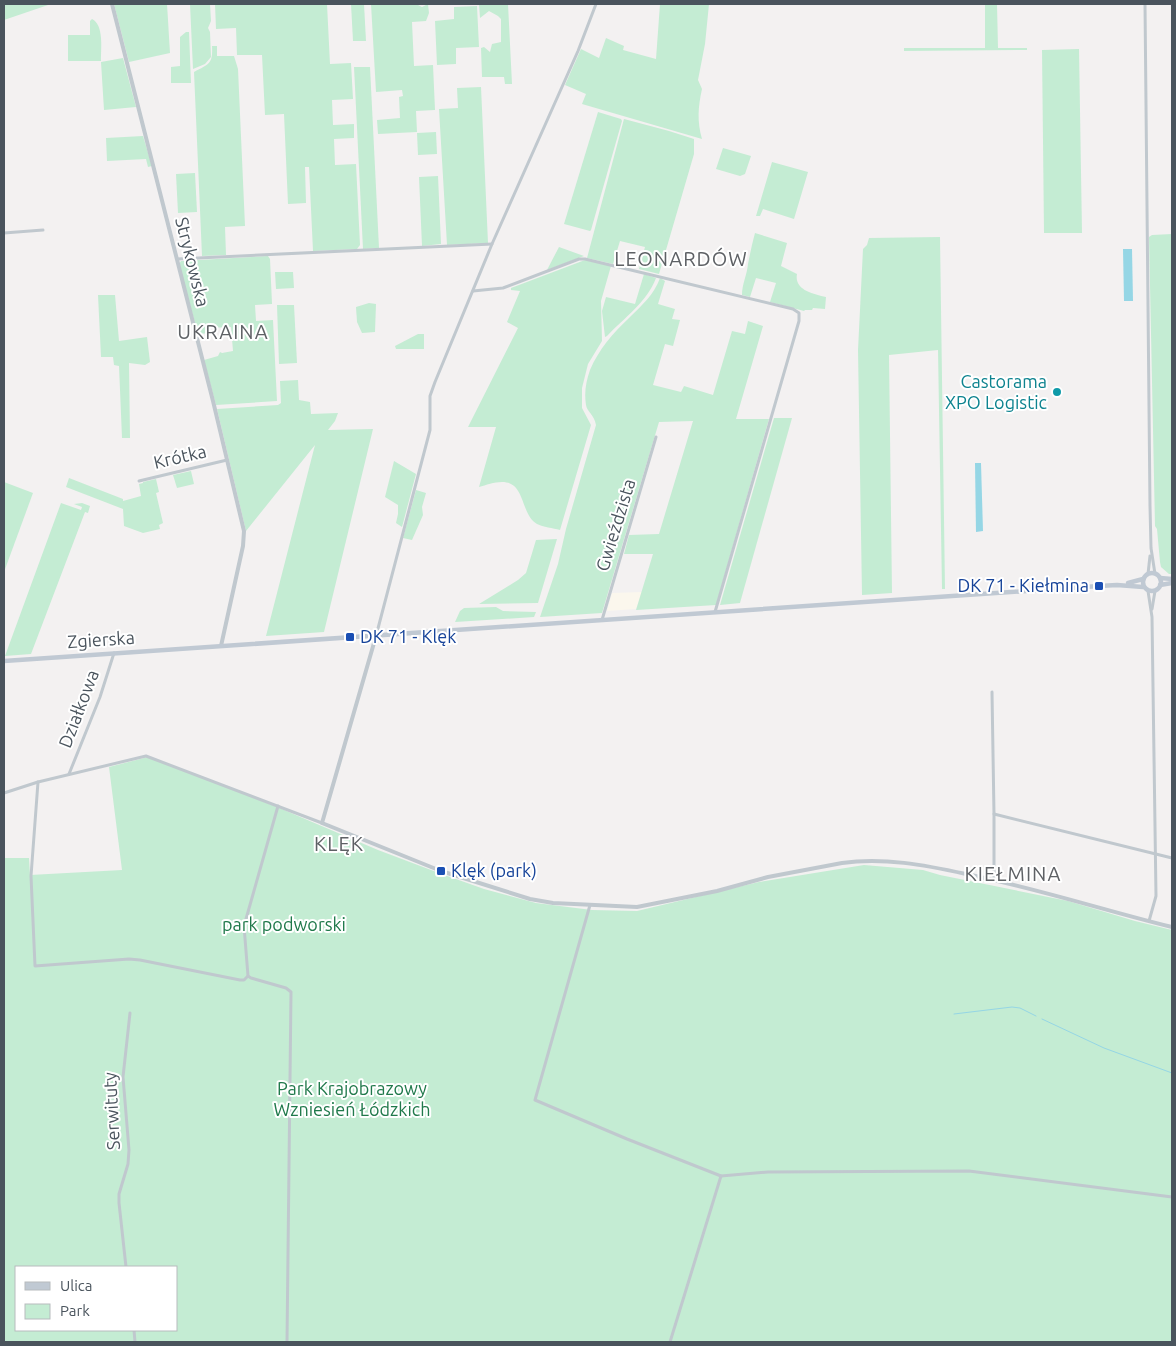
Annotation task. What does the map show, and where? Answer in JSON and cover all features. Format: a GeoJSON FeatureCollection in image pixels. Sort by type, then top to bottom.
{"type":"FeatureCollection","features":[{"type":"Feature","properties":{"kind":"main road"},"geometry":{"type":"LineString","coordinates":[[1117,585],[1143,579],[1148,574],[1172,581]]}},
{"type":"Feature","properties":{"kind":"main road"},"geometry":{"type":"LineString","coordinates":[[1158,576],[1160,585]]}},
{"type":"Feature","properties":{"kind":"main road"},"geometry":{"type":"LineString","coordinates":[[1143,579],[1143,587]]}},
{"type":"Feature","properties":{"kind":"main road"},"geometry":{"type":"LineString","coordinates":[[1117,585],[1143,587],[1148,591],[1155,591],[1160,585],[1172,581]]}},
{"type":"Feature","properties":{"kind":"main road","name":"Zgierska"},"geometry":{"type":"LineString","coordinates":[[4,661],[1117,585]]}},
{"type":"Feature","properties":{"kind":"street","name":"Strykowska"},"geometry":{"type":"LineString","coordinates":[[112,4],[243,527],[244,541],[221,646]]}},
{"type":"Feature","properties":{"kind":"street"},"geometry":{"type":"LineString","coordinates":[[322,823],[376,636],[430,430],[430,396],[492,244],[554,107],[596,4]]}},
{"type":"Feature","properties":{"kind":"street"},"geometry":{"type":"LineString","coordinates":[[1145,4],[1151,548],[1148,574]]}},
{"type":"Feature","properties":{"kind":"street"},"geometry":{"type":"LineString","coordinates":[[4,233],[43,230]]}},
{"type":"Feature","properties":{"kind":"street"},"geometry":{"type":"LineString","coordinates":[[176,259],[492,244]]}},
{"type":"Feature","properties":{"kind":"street"},"geometry":{"type":"LineString","coordinates":[[473,291],[503,288],[585,259],[793,309],[799,313],[799,321],[715,612]]}},
{"type":"Feature","properties":{"kind":"street","name":"Gwieździsta"},"geometry":{"type":"LineString","coordinates":[[602,620],[656,437]]}},
{"type":"Feature","properties":{"kind":"street","name":"Krótka"},"geometry":{"type":"LineString","coordinates":[[139,481],[227,460]]}},
{"type":"Feature","properties":{"kind":"street"},"geometry":{"type":"LineString","coordinates":[[1151,548],[1158,576]]}},
{"type":"Feature","properties":{"kind":"street"},"geometry":{"type":"LineString","coordinates":[[1148,591],[1152,617]]}},
{"type":"Feature","properties":{"kind":"street"},"geometry":{"type":"LineString","coordinates":[[1149,921],[1156,896],[1152,617],[1155,591]]}},
{"type":"Feature","properties":{"kind":"street","name":"Działkowa"},"geometry":{"type":"LineString","coordinates":[[69,774],[100,697],[114,653]]}},
{"type":"Feature","properties":{"kind":"street"},"geometry":{"type":"LineString","coordinates":[[992,692],[994,880]]}},
{"type":"Feature","properties":{"kind":"street"},"geometry":{"type":"LineString","coordinates":[[4,793],[38,782],[146,756],[322,823],[428,867],[537,901],[631,907],[644,906],[717,891],[768,876],[856,861],[910,864],[994,880],[1172,927]]}},
{"type":"Feature","properties":{"kind":"street"},"geometry":{"type":"LineString","coordinates":[[38,782],[31,876],[35,966],[129,959],[240,980],[244,980],[248,976]]}},
{"type":"Feature","properties":{"kind":"street"},"geometry":{"type":"LineString","coordinates":[[248,976],[244,926],[278,806]]}},
{"type":"Feature","properties":{"kind":"street"},"geometry":{"type":"LineString","coordinates":[[994,814],[1172,858]]}},
{"type":"Feature","properties":{"kind":"street"},"geometry":{"type":"LineString","coordinates":[[590,905],[535,1100],[721,1176],[768,1172],[969,1171],[1172,1197]]}},
{"type":"Feature","properties":{"kind":"street"},"geometry":{"type":"LineString","coordinates":[[248,976],[286,988],[291,992],[287,1342]]}},
{"type":"Feature","properties":{"kind":"street","name":"Serwituty"},"geometry":{"type":"LineString","coordinates":[[126,1266],[119,1194],[128,1164],[129,1150],[123,1077],[130,1013]]}},
{"type":"Feature","properties":{"kind":"street"},"geometry":{"type":"LineString","coordinates":[[670,1342],[721,1176]]}},
{"type":"Feature","properties":{"kind":"shaded area"},"geometry":{"type":"Polygon","coordinates":[[[642,592],[636,609],[607,611],[612,593],[642,592]]]}},
{"type":"Feature","properties":{"kind":"green space"},"geometry":{"type":"Polygon","coordinates":[[[4,4],[51,4],[4,20],[4,4]]]}},
{"type":"Feature","properties":{"kind":"green space"},"geometry":{"type":"Polygon","coordinates":[[[114,4],[167,4],[170,53],[129,62],[114,4]]]}},
{"type":"Feature","properties":{"kind":"green space"},"geometry":{"type":"Polygon","coordinates":[[[190,4],[210,4],[211,21],[208,28],[210,32],[211,57],[205,64],[193,69],[190,4]]]}},
{"type":"Feature","properties":{"kind":"green space"},"geometry":{"type":"Polygon","coordinates":[[[215,4],[327,4],[330,64],[351,63],[353,99],[332,100],[333,125],[354,124],[354,138],[334,139],[335,165],[356,164],[360,245],[357,249],[313,251],[309,167],[305,167],[306,203],[288,204],[284,114],[265,115],[262,55],[237,55],[236,28],[216,29],[215,4]]]}},
{"type":"Feature","properties":{"kind":"green space"},"geometry":{"type":"Polygon","coordinates":[[[351,4],[364,4],[366,41],[353,41],[351,4]]]}},
{"type":"Feature","properties":{"kind":"green space"},"geometry":{"type":"Polygon","coordinates":[[[371,4],[416,4],[422,7],[428,4],[429,13],[426,21],[412,22],[414,66],[433,65],[435,110],[416,111],[417,132],[378,134],[377,120],[400,118],[399,97],[403,96],[402,90],[376,92],[371,4]]]}},
{"type":"Feature","properties":{"kind":"green space"},"geometry":{"type":"Polygon","coordinates":[[[479,4],[508,4],[512,84],[505,84],[504,77],[482,77],[481,48],[484,47],[490,52],[492,44],[501,42],[501,19],[489,11],[480,18],[479,4]]]}},
{"type":"Feature","properties":{"kind":"green space"},"geometry":{"type":"Polygon","coordinates":[[[660,4],[709,4],[705,44],[698,80],[702,89],[699,126],[702,139],[582,104],[586,94],[565,85],[581,49],[599,58],[606,38],[624,46],[623,50],[656,59],[660,4]]]}},
{"type":"Feature","properties":{"kind":"green space"},"geometry":{"type":"Polygon","coordinates":[[[985,4],[997,4],[998,48],[1027,48],[1027,50],[904,51],[904,48],[985,48],[985,4]]]}},
{"type":"Feature","properties":{"kind":"green space"},"geometry":{"type":"Polygon","coordinates":[[[477,6],[479,47],[456,48],[456,64],[437,65],[435,21],[454,19],[454,7],[477,6]]]}},
{"type":"Feature","properties":{"kind":"green space"},"geometry":{"type":"Polygon","coordinates":[[[92,19],[96,22],[100,31],[101,61],[68,61],[68,35],[90,35],[90,21],[92,19]]]}},
{"type":"Feature","properties":{"kind":"green space"},"geometry":{"type":"Polygon","coordinates":[[[189,32],[191,83],[171,83],[171,67],[180,66],[180,37],[189,32]]]}},
{"type":"Feature","properties":{"kind":"green space"},"geometry":{"type":"Polygon","coordinates":[[[212,46],[217,46],[217,56],[234,56],[238,69],[245,226],[225,227],[226,255],[202,256],[194,72],[209,63],[212,57],[212,46]]]}},
{"type":"Feature","properties":{"kind":"green space"},"geometry":{"type":"Polygon","coordinates":[[[1079,49],[1082,233],[1044,233],[1042,50],[1079,49]]]}},
{"type":"Feature","properties":{"kind":"green space"},"geometry":{"type":"Polygon","coordinates":[[[123,58],[136,107],[104,110],[101,62],[123,58]]]}},
{"type":"Feature","properties":{"kind":"green space"},"geometry":{"type":"Polygon","coordinates":[[[354,67],[370,67],[379,248],[363,249],[354,67]]]}},
{"type":"Feature","properties":{"kind":"green space"},"geometry":{"type":"Polygon","coordinates":[[[481,87],[488,243],[447,245],[439,109],[458,108],[457,88],[481,87]]]}},
{"type":"Feature","properties":{"kind":"green space"},"geometry":{"type":"Polygon","coordinates":[[[598,112],[621,119],[622,121],[590,231],[564,224],[598,112]]]}},
{"type":"Feature","properties":{"kind":"green space"},"geometry":{"type":"Polygon","coordinates":[[[624,119],[694,139],[694,154],[659,274],[639,269],[645,247],[620,241],[613,264],[587,258],[624,119]]]}},
{"type":"Feature","properties":{"kind":"green space"},"geometry":{"type":"Polygon","coordinates":[[[436,132],[437,154],[418,155],[417,133],[436,132]]]}},
{"type":"Feature","properties":{"kind":"green space"},"geometry":{"type":"Polygon","coordinates":[[[143,136],[152,166],[148,167],[146,159],[107,161],[106,138],[143,136]]]}},
{"type":"Feature","properties":{"kind":"green space"},"geometry":{"type":"Polygon","coordinates":[[[723,148],[751,156],[745,174],[740,176],[716,169],[723,148]]]}},
{"type":"Feature","properties":{"kind":"green space"},"geometry":{"type":"Polygon","coordinates":[[[772,162],[808,172],[794,219],[763,209],[760,216],[756,216],[772,162]]]}},
{"type":"Feature","properties":{"kind":"green space"},"geometry":{"type":"Polygon","coordinates":[[[195,173],[197,212],[178,213],[176,174],[195,173]]]}},
{"type":"Feature","properties":{"kind":"green space"},"geometry":{"type":"Polygon","coordinates":[[[438,176],[441,244],[422,246],[419,177],[438,176]]]}},
{"type":"Feature","properties":{"kind":"green space"},"geometry":{"type":"Polygon","coordinates":[[[755,233],[787,243],[781,266],[797,274],[798,284],[801,288],[826,297],[825,309],[813,308],[812,310],[804,311],[770,302],[776,283],[756,278],[750,297],[742,295],[755,233]]]}},
{"type":"Feature","properties":{"kind":"green space"},"geometry":{"type":"Polygon","coordinates":[[[1172,234],[1172,574],[1169,574],[1161,567],[1157,529],[1155,526],[1149,237],[1152,235],[1172,234]]]}},
{"type":"Feature","properties":{"kind":"green space"},"geometry":{"type":"Polygon","coordinates":[[[940,237],[945,589],[942,589],[938,350],[889,355],[892,593],[862,595],[858,350],[863,249],[867,245],[869,238],[940,237]]]}},
{"type":"Feature","properties":{"kind":"green space"},"geometry":{"type":"Polygon","coordinates":[[[559,247],[584,256],[547,270],[559,247]]]}},
{"type":"Feature","properties":{"kind":"green space"},"geometry":{"type":"Polygon","coordinates":[[[268,256],[270,259],[272,304],[255,305],[256,321],[273,320],[277,401],[216,405],[204,360],[218,356],[220,352],[233,351],[231,327],[210,328],[210,333],[198,334],[179,264],[181,261],[268,256]]]}},
{"type":"Feature","properties":{"kind":"green space"},"geometry":{"type":"Polygon","coordinates":[[[585,260],[611,266],[601,301],[602,341],[588,364],[582,388],[582,408],[591,425],[560,530],[537,524],[528,513],[519,493],[510,483],[499,482],[479,487],[496,427],[468,427],[518,328],[507,322],[520,291],[511,290],[511,288],[585,260]]]}},
{"type":"Feature","properties":{"kind":"green space"},"geometry":{"type":"Polygon","coordinates":[[[275,272],[293,272],[294,288],[276,289],[275,272]]]}},
{"type":"Feature","properties":{"kind":"green space"},"geometry":{"type":"Polygon","coordinates":[[[644,274],[656,278],[652,287],[634,309],[605,337],[602,311],[606,297],[635,304],[644,274]]]}},
{"type":"Feature","properties":{"kind":"green space"},"geometry":{"type":"Polygon","coordinates":[[[660,278],[665,281],[658,304],[675,309],[672,319],[680,320],[673,346],[665,344],[653,385],[681,392],[684,386],[713,395],[732,331],[745,334],[748,321],[763,326],[736,419],[769,419],[716,605],[636,610],[653,554],[624,554],[629,535],[659,534],[693,421],[659,422],[602,613],[540,617],[558,564],[566,529],[596,425],[585,401],[587,378],[598,355],[607,342],[617,329],[647,300],[660,278]]]}},
{"type":"Feature","properties":{"kind":"green space"},"geometry":{"type":"Polygon","coordinates":[[[98,295],[115,295],[119,341],[147,337],[150,362],[145,365],[129,363],[130,438],[122,438],[119,366],[114,365],[113,357],[101,357],[98,295]]]}},
{"type":"Feature","properties":{"kind":"green space"},"geometry":{"type":"Polygon","coordinates":[[[369,303],[376,304],[375,332],[362,333],[357,322],[356,307],[369,303]]]}},
{"type":"Feature","properties":{"kind":"green space"},"geometry":{"type":"Polygon","coordinates":[[[277,305],[294,305],[297,363],[279,364],[277,305]]]}},
{"type":"Feature","properties":{"kind":"green space"},"geometry":{"type":"Polygon","coordinates":[[[418,334],[424,334],[424,349],[396,349],[395,346],[418,334]]]}},
{"type":"Feature","properties":{"kind":"green space"},"geometry":{"type":"Polygon","coordinates":[[[298,380],[299,400],[310,402],[311,414],[338,413],[328,430],[373,429],[324,632],[266,636],[315,445],[246,531],[217,409],[278,405],[281,403],[280,381],[298,380]]]}},
{"type":"Feature","properties":{"kind":"green space"},"geometry":{"type":"Polygon","coordinates":[[[774,418],[792,418],[740,603],[720,605],[774,418]]]}},
{"type":"Feature","properties":{"kind":"green space"},"geometry":{"type":"Polygon","coordinates":[[[394,461],[416,474],[402,527],[396,523],[398,505],[385,497],[394,461]]]}},
{"type":"Feature","properties":{"kind":"green space"},"geometry":{"type":"Polygon","coordinates":[[[191,471],[194,484],[177,488],[173,475],[191,471]]]}},
{"type":"Feature","properties":{"kind":"green space"},"geometry":{"type":"Polygon","coordinates":[[[69,478],[123,499],[123,501],[141,496],[139,484],[156,479],[159,492],[156,493],[163,523],[159,525],[160,529],[143,533],[124,526],[123,509],[66,487],[69,478]]]}},
{"type":"Feature","properties":{"kind":"green space"},"geometry":{"type":"Polygon","coordinates":[[[4,482],[33,493],[4,572],[4,482]]]}},
{"type":"Feature","properties":{"kind":"green space"},"geometry":{"type":"Polygon","coordinates":[[[416,490],[426,493],[422,507],[423,515],[412,540],[403,538],[416,490]]]}},
{"type":"Feature","properties":{"kind":"green space"},"geometry":{"type":"Polygon","coordinates":[[[61,503],[81,510],[82,507],[74,504],[82,503],[90,506],[88,513],[85,512],[31,654],[5,656],[61,503]]]}},
{"type":"Feature","properties":{"kind":"green space"},"geometry":{"type":"Polygon","coordinates":[[[557,539],[538,603],[479,604],[526,573],[536,540],[557,539]]]}},
{"type":"Feature","properties":{"kind":"green space"},"geometry":{"type":"Polygon","coordinates":[[[496,607],[503,611],[536,612],[534,617],[455,622],[460,611],[464,608],[496,607]]]}},
{"type":"Feature","properties":{"kind":"green space","name":"Park Krajobrazowy Wzniesień Łódzkich"},"geometry":{"type":"Polygon","coordinates":[[[148,757],[439,873],[484,889],[536,903],[592,910],[637,911],[759,882],[864,865],[923,870],[1068,901],[1172,930],[1172,1342],[4,1342],[4,858],[29,858],[30,875],[122,870],[109,767],[148,757]]]}},
{"type":"Feature","properties":{"kind":"water"},"geometry":{"type":"Polygon","coordinates":[[[1123,249],[1132,249],[1133,301],[1124,301],[1123,249]]]}},
{"type":"Feature","properties":{"kind":"water"},"geometry":{"type":"Polygon","coordinates":[[[975,463],[981,463],[983,531],[976,532],[975,463]]]}},
{"type":"Feature","properties":{"kind":"waterway"},"geometry":{"type":"LineString","coordinates":[[954,1014],[1012,1007],[1020,1008],[1036,1016]]}},
{"type":"Feature","properties":{"kind":"waterway"},"geometry":{"type":"LineString","coordinates":[[1042,1019],[1104,1048],[1172,1073]]}},
{"type":"Feature","properties":{"kind":"place","name":"Castorama XPO Logistic"},"geometry":{"type":"Point","coordinates":[1057,392]}},
{"type":"Feature","properties":{"kind":"place","name":"DK 71 - Kiełmina"},"geometry":{"type":"Point","coordinates":[1099,586]}},
{"type":"Feature","properties":{"kind":"place","name":"DK 71 - Klęk"},"geometry":{"type":"Point","coordinates":[350,637]}},
{"type":"Feature","properties":{"kind":"place","name":"Klęk (park)"},"geometry":{"type":"Point","coordinates":[441,871]}},
{"type":"Feature","properties":{"kind":"district","name":"LEONARDÓW"},"geometry":{"type":"Point","coordinates":[681,259]}},
{"type":"Feature","properties":{"kind":"district","name":"UKRAINA"},"geometry":{"type":"Point","coordinates":[223,332]}},
{"type":"Feature","properties":{"kind":"district","name":"KLĘK"},"geometry":{"type":"Point","coordinates":[339,844]}},
{"type":"Feature","properties":{"kind":"district","name":"KIEŁMINA"},"geometry":{"type":"Point","coordinates":[1013,874]}},
{"type":"Feature","properties":{"kind":"park label","name":"park podworski"},"geometry":{"type":"Point","coordinates":[284,925]}}]}
